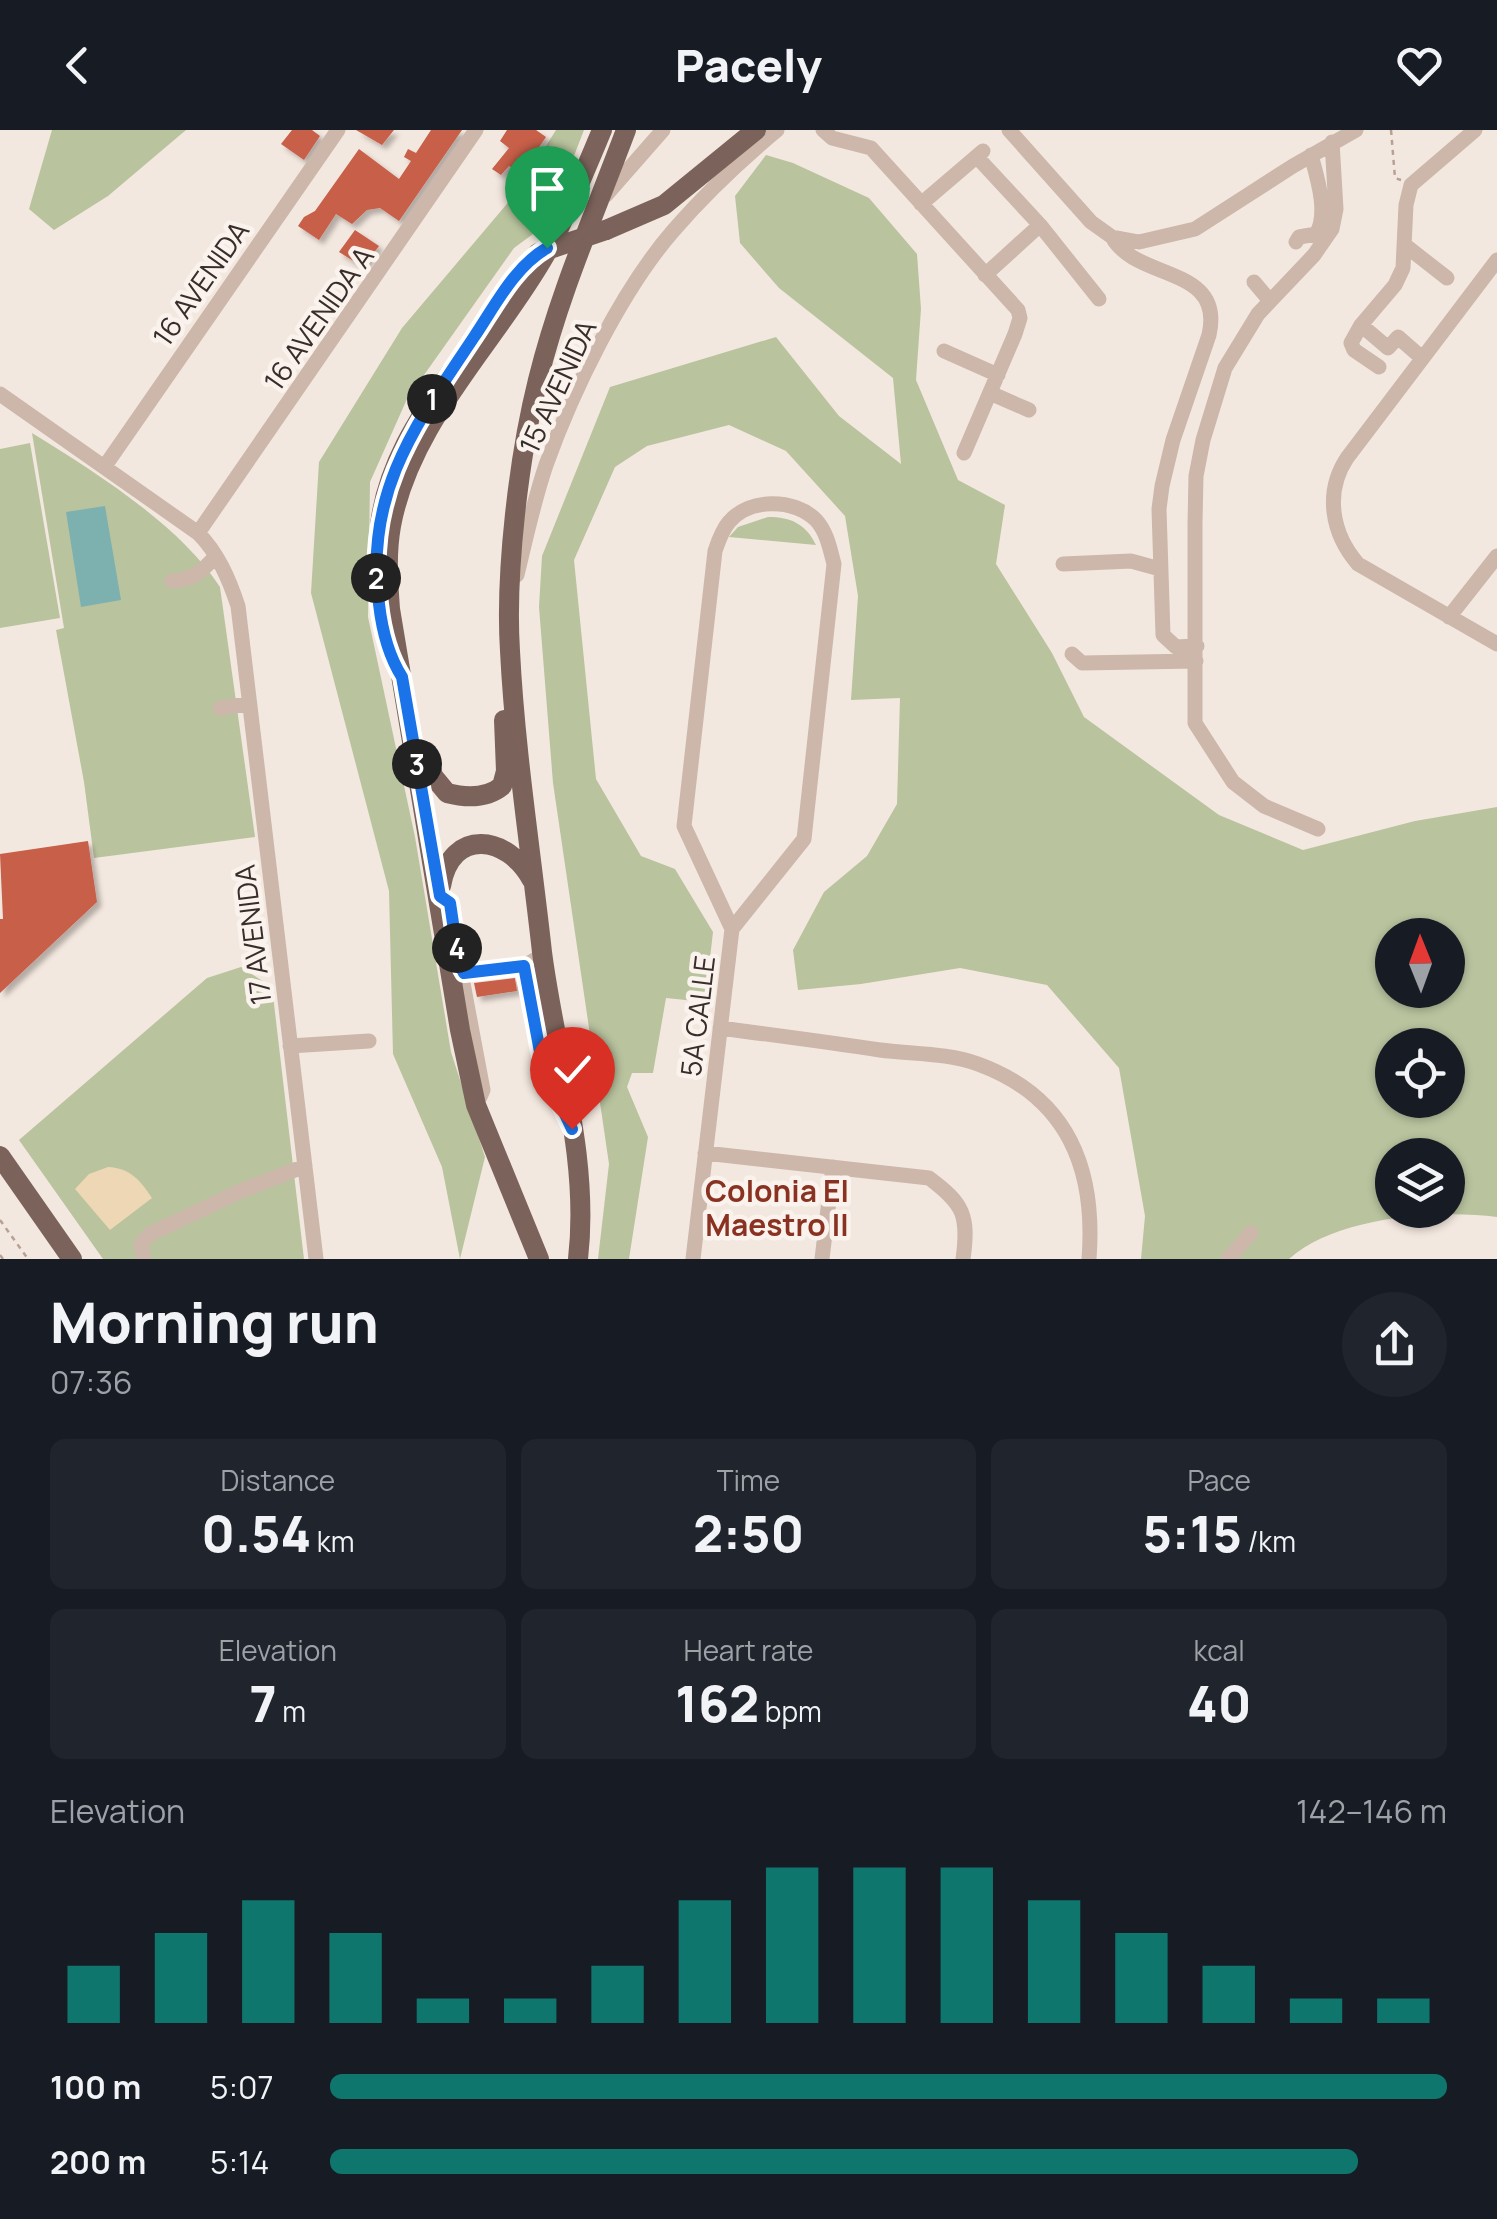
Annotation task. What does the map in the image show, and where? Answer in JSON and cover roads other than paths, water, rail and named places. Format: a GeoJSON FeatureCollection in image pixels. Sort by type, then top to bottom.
{"type":"FeatureCollection","features":[{"type":"Feature","properties":{"kind":"main road"},"geometry":{"type":"LineString","coordinates":[[539,1259],[476,1106],[390,609],[387,560],[391,524],[417,451],[544,257],[576,195],[602,130]]}},
{"type":"Feature","properties":{"kind":"main road"},"geometry":{"type":"LineString","coordinates":[[578,1259],[581,1201],[572,1129],[533,961],[536,886],[510,648],[510,600],[516,520],[532,407],[560,304],[626,130]]}},
{"type":"Feature","properties":{"kind":"main road"},"geometry":{"type":"LineString","coordinates":[[510,648],[502,684],[506,771],[502,786],[492,793],[461,796],[442,788],[433,776],[420,720],[392,660],[381,617],[376,565],[388,484],[416,423],[526,263],[547,248],[653,212],[756,130]]}},
{"type":"Feature","properties":{"kind":"main road"},"geometry":{"type":"LineString","coordinates":[[440,896],[448,863],[464,849],[479,844],[514,854],[536,886]]}},
{"type":"Feature","properties":{"kind":"main road"},"geometry":{"type":"LineString","coordinates":[[0,1156],[72,1259]]}},
{"type":"Feature","properties":{"kind":"street","name":"16 AVENIDA"},"geometry":{"type":"LineString","coordinates":[[104,466],[338,130]]}},
{"type":"Feature","properties":{"kind":"street","name":"16 AVENIDA A"},"geometry":{"type":"LineString","coordinates":[[198,533],[476,130]]}},
{"type":"Feature","properties":{"kind":"street"},"geometry":{"type":"LineString","coordinates":[[600,201],[664,130]]}},
{"type":"Feature","properties":{"kind":"street","name":"15 AVENIDA"},"geometry":{"type":"LineString","coordinates":[[510,600],[546,466],[578,387],[629,294],[672,231],[776,130]]}},
{"type":"Feature","properties":{"kind":"street"},"geometry":{"type":"LineString","coordinates":[[823,130],[832,138],[871,148],[1020,318],[964,453]]}},
{"type":"Feature","properties":{"kind":"street"},"geometry":{"type":"LineString","coordinates":[[856,144],[870,130]]}},
{"type":"Feature","properties":{"kind":"street"},"geometry":{"type":"LineString","coordinates":[[1009,130],[1075,207],[1112,236],[1138,242],[1196,229],[1356,130]]}},
{"type":"Feature","properties":{"kind":"street"},"geometry":{"type":"LineString","coordinates":[[1378,368],[1354,350],[1351,343],[1403,268],[1411,184],[1475,130]]}},
{"type":"Feature","properties":{"kind":"street"},"geometry":{"type":"LineString","coordinates":[[1318,829],[1264,806],[1233,782],[1195,723],[1195,524],[1196,476],[1225,368],[1258,314],[1314,256],[1332,229],[1336,209],[1332,142]]}},
{"type":"Feature","properties":{"kind":"street"},"geometry":{"type":"LineString","coordinates":[[922,204],[980,154],[1099,299]]}},
{"type":"Feature","properties":{"kind":"street"},"geometry":{"type":"LineString","coordinates":[[1298,239],[1316,234],[1322,223],[1311,155]]}},
{"type":"Feature","properties":{"kind":"street"},"geometry":{"type":"LineString","coordinates":[[985,274],[1040,225]]}},
{"type":"Feature","properties":{"kind":"street"},"geometry":{"type":"LineString","coordinates":[[1112,236],[1118,248],[1133,257],[1193,284],[1205,297],[1211,312],[1210,335],[1173,440],[1162,486],[1160,570],[1165,638],[1196,654]]}},
{"type":"Feature","properties":{"kind":"street"},"geometry":{"type":"LineString","coordinates":[[1406,246],[1447,278]]}},
{"type":"Feature","properties":{"kind":"street"},"geometry":{"type":"LineString","coordinates":[[1497,260],[1340,468],[1333,498],[1336,524],[1347,551],[1358,564],[1497,644]]}},
{"type":"Feature","properties":{"kind":"street"},"geometry":{"type":"LineString","coordinates":[[1254,282],[1270,301]]}},
{"type":"Feature","properties":{"kind":"street"},"geometry":{"type":"LineString","coordinates":[[1361,325],[1388,348],[1418,364]]}},
{"type":"Feature","properties":{"kind":"street"},"geometry":{"type":"LineString","coordinates":[[944,351],[998,375]]}},
{"type":"Feature","properties":{"kind":"street"},"geometry":{"type":"LineString","coordinates":[[990,393],[1028,410]]}},
{"type":"Feature","properties":{"kind":"street","name":"17 AVENIDA"},"geometry":{"type":"LineString","coordinates":[[0,394],[198,533],[216,556],[238,606],[316,1259]]}},
{"type":"Feature","properties":{"kind":"street","name":"5A CALLE"},"geometry":{"type":"LineString","coordinates":[[694,1259],[732,928],[804,838],[834,564],[817,521],[799,508],[786,505],[752,507],[738,514],[728,522],[714,551],[684,826],[732,928]]}},
{"type":"Feature","properties":{"kind":"street"},"geometry":{"type":"LineString","coordinates":[[172,581],[198,576],[216,556]]}},
{"type":"Feature","properties":{"kind":"street"},"geometry":{"type":"LineString","coordinates":[[1449,617],[1497,556]]}},
{"type":"Feature","properties":{"kind":"street"},"geometry":{"type":"LineString","coordinates":[[1063,564],[1131,562],[1160,570]]}},
{"type":"Feature","properties":{"kind":"street"},"geometry":{"type":"LineString","coordinates":[[1072,654],[1082,663],[1196,654]]}},
{"type":"Feature","properties":{"kind":"street"},"geometry":{"type":"LineString","coordinates":[[220,708],[249,704]]}},
{"type":"Feature","properties":{"kind":"street"},"geometry":{"type":"LineString","coordinates":[[440,896],[450,903],[483,1090],[476,1106]]}},
{"type":"Feature","properties":{"kind":"street"},"geometry":{"type":"LineString","coordinates":[[459,964],[464,973],[533,961]]}},
{"type":"Feature","properties":{"kind":"street"},"geometry":{"type":"LineString","coordinates":[[720,1028],[976,1063],[1020,1084],[1055,1115],[1076,1150],[1092,1219],[1089,1259]]}},
{"type":"Feature","properties":{"kind":"street"},"geometry":{"type":"LineString","coordinates":[[290,1046],[369,1040]]}},
{"type":"Feature","properties":{"kind":"street"},"geometry":{"type":"LineString","coordinates":[[706,1153],[929,1178],[963,1210],[963,1259]]}},
{"type":"Feature","properties":{"kind":"street"},"geometry":{"type":"LineString","coordinates":[[144,1259],[141,1244],[150,1234],[305,1166]]}},
{"type":"Feature","properties":{"kind":"street"},"geometry":{"type":"LineString","coordinates":[[822,1259],[833,1167]]}},
{"type":"Feature","properties":{"kind":"street"},"geometry":{"type":"LineString","coordinates":[[1228,1259],[1251,1233]]}},
{"type":"Feature","properties":{"kind":"water"},"geometry":{"type":"Polygon","coordinates":[[[105,506],[121,600],[81,607],[66,512],[105,506]]]}},
{"type":"Feature","properties":{"kind":"district","name":"Colonia El Maestro II"},"geometry":{"type":"Point","coordinates":[777,1207]}}]}
